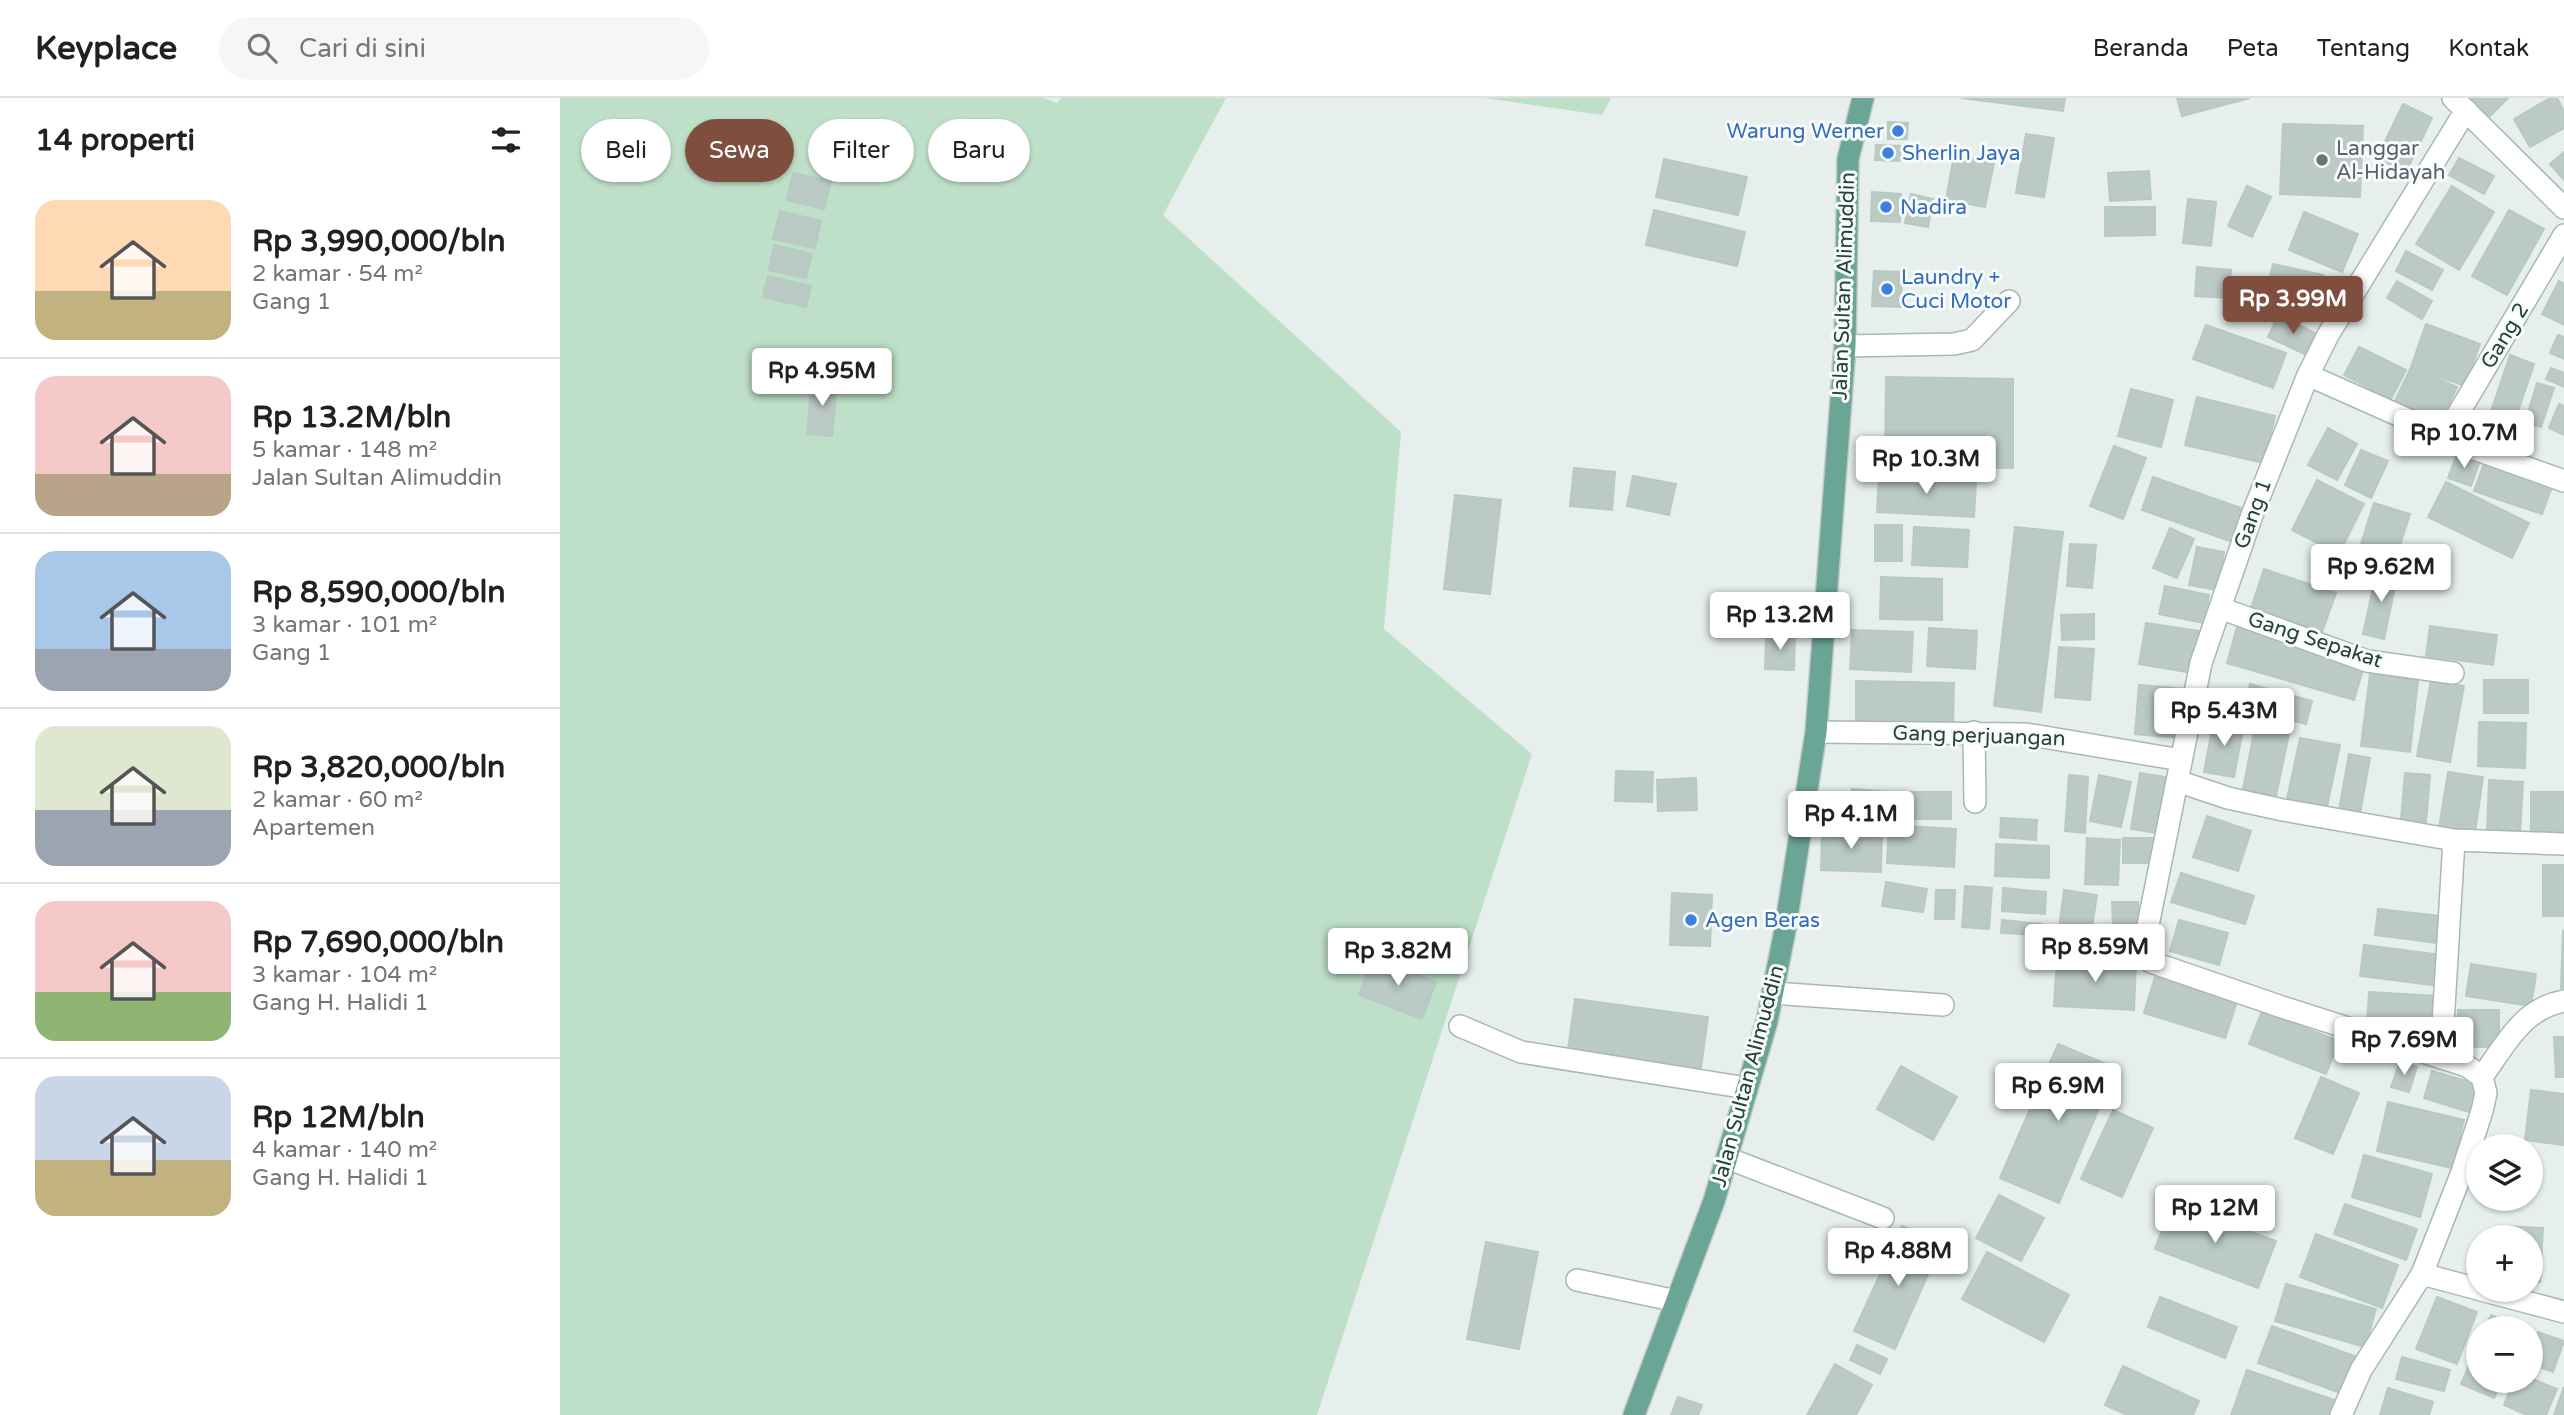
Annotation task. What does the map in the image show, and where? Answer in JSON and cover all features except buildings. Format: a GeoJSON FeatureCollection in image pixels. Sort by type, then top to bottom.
{"type":"FeatureCollection","features":[{"type":"Feature","properties":{"kind":"main road","name":"Jalan Sultan Alimuddin"},"geometry":{"type":"LineString","coordinates":[[1634,1415],[1714,1201],[1773,993],[1816,732],[1845,346],[1848,159],[1863,98]]}},
{"type":"Feature","properties":{"kind":"street"},"geometry":{"type":"LineString","coordinates":[[2459,104],[2564,208]]}},
{"type":"Feature","properties":{"kind":"street","name":"Gang 1"},"geometry":{"type":"LineString","coordinates":[[2441,1058],[2151,962],[2146,957],[2145,940],[2201,663],[2252,515],[2308,375],[2328,335],[2459,104]]}},
{"type":"Feature","properties":{"kind":"street","name":"Gang 2"},"geometry":{"type":"LineString","coordinates":[[2445,436],[2564,235]]}},
{"type":"Feature","properties":{"kind":"street"},"geometry":{"type":"LineString","coordinates":[[1845,346],[1954,344],[1972,340],[2009,301]]}},
{"type":"Feature","properties":{"kind":"street"},"geometry":{"type":"LineString","coordinates":[[2308,375],[2445,436],[2564,481]]}},
{"type":"Feature","properties":{"kind":"street","name":"Gang Sepakat"},"geometry":{"type":"LineString","coordinates":[[2220,608],[2367,661],[2453,673]]}},
{"type":"Feature","properties":{"kind":"street","name":"Gang perjuangan"},"geometry":{"type":"LineString","coordinates":[[1816,732],[2026,734],[2181,760]]}},
{"type":"Feature","properties":{"kind":"street"},"geometry":{"type":"LineString","coordinates":[[1974,732],[1975,802]]}},
{"type":"Feature","properties":{"kind":"street"},"geometry":{"type":"LineString","coordinates":[[2177,781],[2228,798],[2454,839],[2564,844]]}},
{"type":"Feature","properties":{"kind":"street"},"geometry":{"type":"LineString","coordinates":[[2341,1415],[2361,1370],[2422,1274],[2462,1172],[2486,1093],[2482,1077],[2467,1066],[2441,1058],[2454,839]]}},
{"type":"Feature","properties":{"kind":"street"},"geometry":{"type":"LineString","coordinates":[[1773,993],[1943,1005]]}},
{"type":"Feature","properties":{"kind":"street"},"geometry":{"type":"LineString","coordinates":[[2482,1077],[2524,1019],[2542,1006],[2564,1001]]}},
{"type":"Feature","properties":{"kind":"street"},"geometry":{"type":"LineString","coordinates":[[1460,1026],[1521,1052],[1747,1088]]}},
{"type":"Feature","properties":{"kind":"street"},"geometry":{"type":"LineString","coordinates":[[1727,1158],[1883,1218]]}},
{"type":"Feature","properties":{"kind":"street"},"geometry":{"type":"LineString","coordinates":[[2422,1274],[2466,1285]]}},
{"type":"Feature","properties":{"kind":"street"},"geometry":{"type":"LineString","coordinates":[[1577,1280],[1677,1301]]}},
{"type":"Feature","properties":{"kind":"street"},"geometry":{"type":"LineString","coordinates":[[2527,1302],[2564,1312]]}},
{"type":"Feature","properties":{"kind":"green space"},"geometry":{"type":"Polygon","coordinates":[[[560,98],[1044,98],[1057,103],[1061,98],[1226,98],[1163,215],[1401,432],[1384,629],[1532,754],[1317,1415],[560,1415],[560,98]]]}},
{"type":"Feature","properties":{"kind":"green space"},"geometry":{"type":"Polygon","coordinates":[[[1484,98],[1611,98],[1602,115],[1484,98]]]}},
{"type":"Feature","properties":{"kind":"place","name":"Warung Werner"},"geometry":{"type":"Point","coordinates":[1898,131]}},
{"type":"Feature","properties":{"kind":"place","name":"Sherlin Jaya"},"geometry":{"type":"Point","coordinates":[1888,153]}},
{"type":"Feature","properties":{"kind":"place","name":"Langgar Al-Hidayah"},"geometry":{"type":"Point","coordinates":[2322,160]}},
{"type":"Feature","properties":{"kind":"place","name":"Nadira"},"geometry":{"type":"Point","coordinates":[1886,207]}},
{"type":"Feature","properties":{"kind":"place","name":"Laundry + Cuci Motor"},"geometry":{"type":"Point","coordinates":[1887,289]}},
{"type":"Feature","properties":{"kind":"place","name":"Agen Beras"},"geometry":{"type":"Point","coordinates":[1691,920]}}]}
